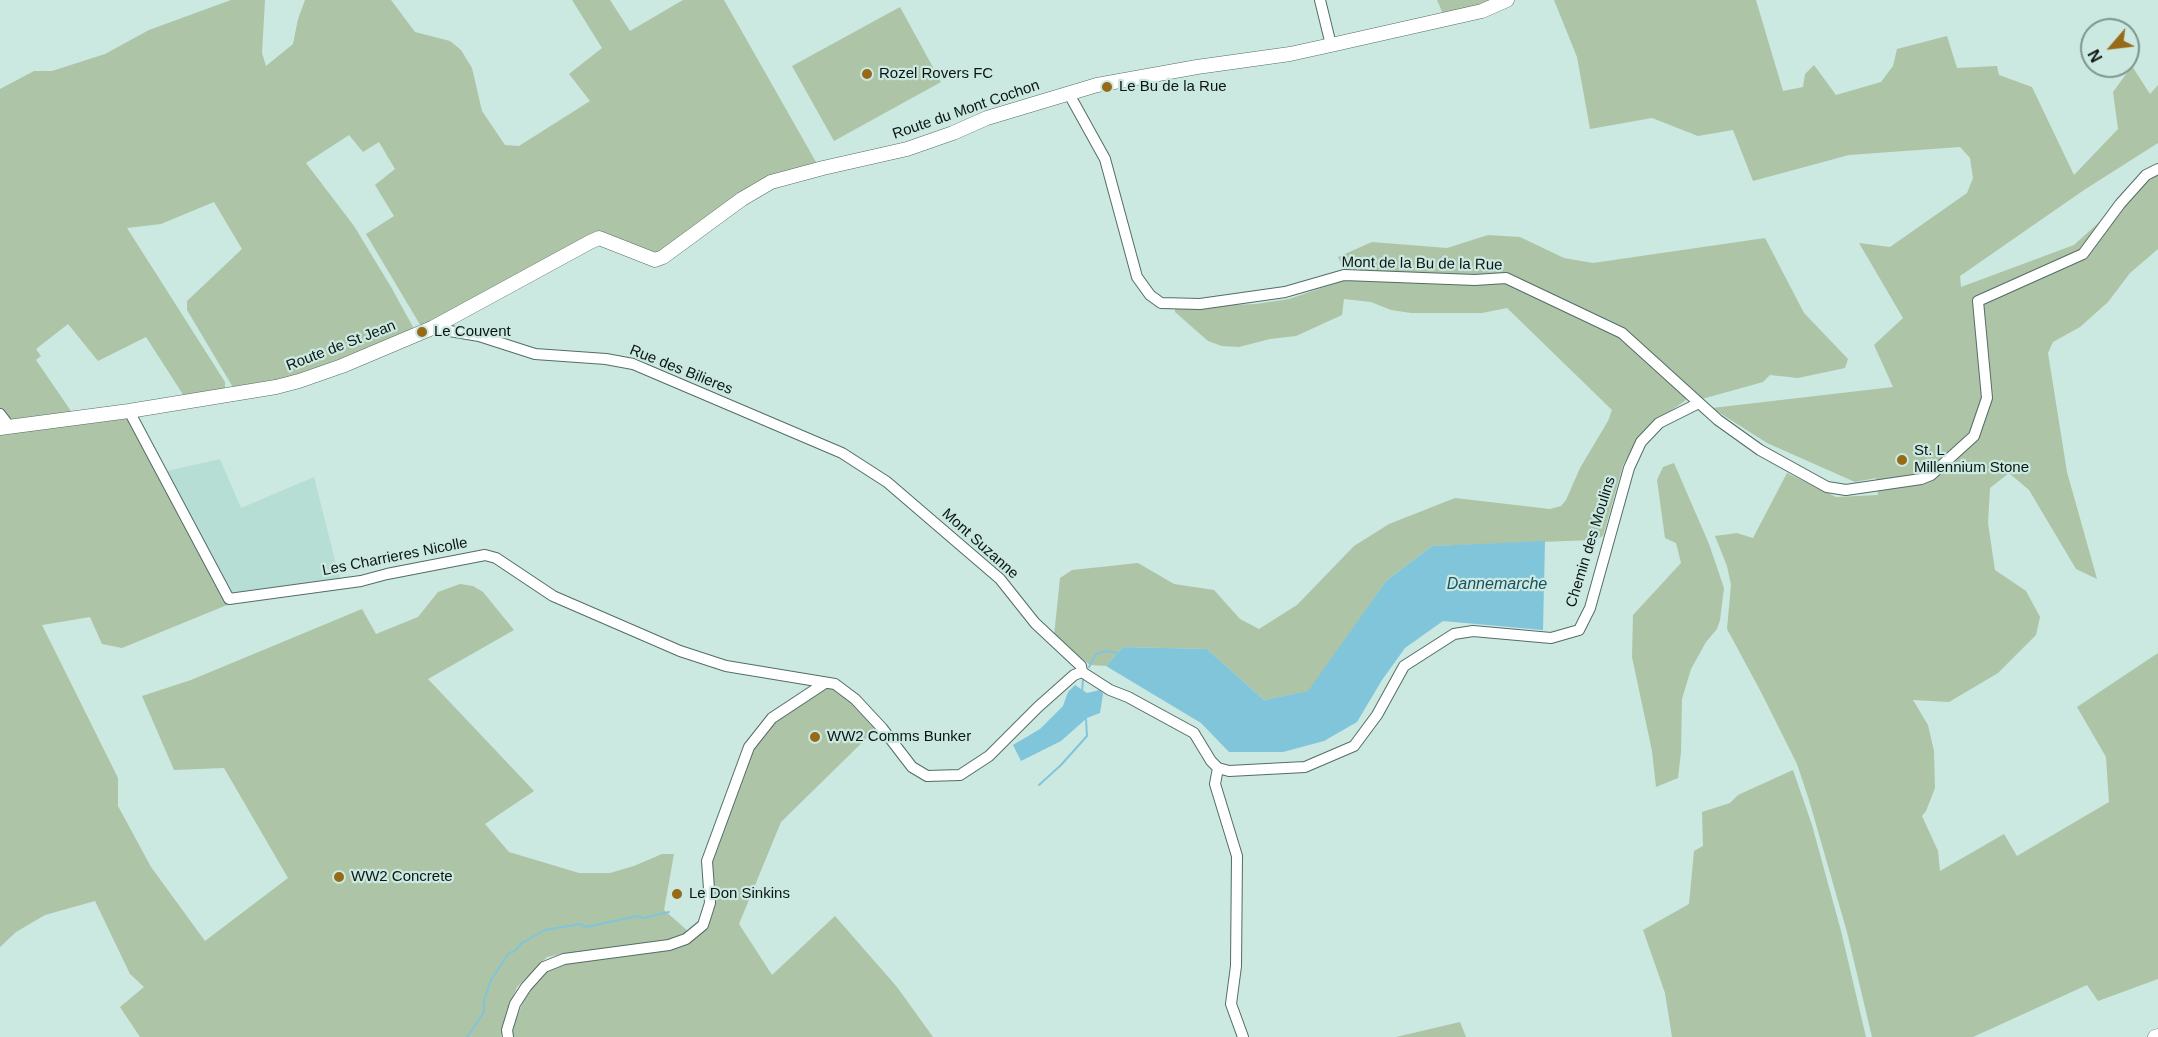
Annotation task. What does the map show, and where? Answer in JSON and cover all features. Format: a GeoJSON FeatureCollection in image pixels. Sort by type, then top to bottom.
{"type":"FeatureCollection","features":[{"type":"Feature","properties":{"kind":"main road","name":"Route du Mont Cochon"},"geometry":{"type":"LineString","coordinates":[[600,238],[655,260],[742,199],[771,182],[908,149],[953,134],[987,118],[1097,85],[1197,67],[1290,54],[1482,11],[1507,0]]}},
{"type":"Feature","properties":{"kind":"main road","name":"Route de St Jean"},"geometry":{"type":"LineString","coordinates":[[5,427],[129,411],[287,384],[342,366],[432,328],[600,238]]}},
{"type":"Feature","properties":{"kind":"street"},"geometry":{"type":"LineString","coordinates":[[1320,0],[1331,45]]}},
{"type":"Feature","properties":{"kind":"street","name":"Mont de la Bu de la Rue"},"geometry":{"type":"LineString","coordinates":[[1069,94],[1106,159],[1137,277],[1150,295],[1161,303],[1200,304],[1285,292],[1344,275],[1475,280],[1506,278],[1622,333],[1699,403]]}},
{"type":"Feature","properties":{"kind":"street"},"geometry":{"type":"LineString","coordinates":[[1699,403],[1718,420],[1760,450],[1827,487],[1846,490],[1921,479],[1931,475],[1974,436],[1987,398],[1978,301],[2083,254],[2145,175],[2158,169]]}},
{"type":"Feature","properties":{"kind":"street","name":"Rue des Bilieres"},"geometry":{"type":"LineString","coordinates":[[432,328],[479,336],[535,354],[606,359],[633,364],[842,453]]}},
{"type":"Feature","properties":{"kind":"street","name":"Chemin des Moulins"},"geometry":{"type":"LineString","coordinates":[[1218,768],[1229,771],[1305,767],[1353,746],[1377,715],[1404,666],[1454,634],[1473,631],[1551,638],[1579,630],[1590,608],[1629,468],[1641,442],[1659,423],[1699,403]]}},
{"type":"Feature","properties":{"kind":"street","name":"Les Charrieres Nicolle"},"geometry":{"type":"LineString","coordinates":[[129,411],[229,599],[361,581],[485,555],[506,564],[553,596],[680,651],[726,666],[825,683]]}},
{"type":"Feature","properties":{"kind":"street"},"geometry":{"type":"LineString","coordinates":[[0,414],[5,427]]}},
{"type":"Feature","properties":{"kind":"street","name":"Mont Suzanne"},"geometry":{"type":"LineString","coordinates":[[842,453],[887,482],[1000,579],[1035,623],[1081,666],[1082,672]]}},
{"type":"Feature","properties":{"kind":"street"},"geometry":{"type":"LineString","coordinates":[[508,1037],[507,1030],[515,1005],[526,987],[544,967],[564,959],[669,945],[686,939],[703,925],[710,903],[707,861],[749,747],[772,717],[825,683],[835,684],[855,699],[912,766],[927,776],[944,776],[960,775],[989,756],[1038,707],[1074,675],[1082,672],[1110,690],[1128,697],[1194,733],[1211,761],[1218,768],[1215,784],[1237,856],[1236,966],[1231,1004],[1243,1037]]}},
{"type":"Feature","properties":{"kind":"shaded area"},"geometry":{"type":"Polygon","coordinates":[[[231,0],[265,0],[262,53],[266,66],[293,44],[305,0],[391,0],[415,32],[450,41],[461,50],[472,68],[482,111],[505,145],[519,146],[590,101],[569,74],[602,48],[572,0],[610,0],[630,31],[683,0],[724,0],[816,162],[815,166],[768,180],[661,252],[653,254],[603,235],[422,328],[366,234],[394,216],[375,185],[395,169],[379,142],[363,152],[349,135],[306,163],[354,226],[413,327],[412,332],[273,384],[234,389],[187,310],[187,301],[242,249],[214,202],[161,224],[127,228],[225,382],[225,390],[184,396],[146,337],[98,361],[68,324],[36,349],[41,356],[36,360],[73,414],[15,422],[8,418],[0,408],[0,89],[34,71],[52,71],[105,54],[149,30],[231,0]]]}},
{"type":"Feature","properties":{"kind":"shaded area"},"geometry":{"type":"Polygon","coordinates":[[[1437,0],[1499,0],[1443,14],[1437,0]]]}},
{"type":"Feature","properties":{"kind":"shaded area"},"geometry":{"type":"Polygon","coordinates":[[[1554,0],[1756,0],[1783,91],[1803,87],[1805,74],[1814,65],[1836,95],[1881,82],[1893,66],[1897,49],[1947,36],[1957,68],[1997,66],[1999,75],[2032,87],[2074,175],[2118,129],[2113,92],[2123,78],[2140,78],[2150,94],[2158,85],[2158,143],[2084,190],[1960,276],[1961,287],[2074,245],[2158,169],[2158,249],[2130,273],[2108,302],[2080,327],[2053,342],[2048,353],[2067,472],[2097,579],[2076,569],[2029,490],[2009,473],[1990,488],[1988,523],[1995,570],[2026,591],[2040,617],[2036,635],[1998,673],[1949,702],[1913,700],[1928,725],[1934,751],[1935,788],[1922,816],[1938,851],[1940,871],[2004,834],[2017,856],[2109,802],[2106,757],[2077,707],[2158,653],[2158,979],[2098,1001],[2087,985],[1973,1037],[1872,1037],[1847,932],[1797,764],[1727,629],[1731,585],[1727,566],[1715,536],[1737,533],[1753,538],[1787,473],[1836,497],[1878,495],[1876,478],[1855,482],[1767,443],[1712,408],[1893,387],[1874,345],[1903,318],[1859,243],[1890,247],[1967,193],[1973,178],[1970,158],[1960,147],[1849,155],[1753,181],[1733,130],[1698,136],[1652,118],[1590,129],[1577,57],[1554,0]]]}},
{"type":"Feature","properties":{"kind":"shaded area","name":"Rozel Rovers FC"},"geometry":{"type":"Polygon","coordinates":[[[900,7],[941,82],[834,141],[792,66],[900,7]]]}},
{"type":"Feature","properties":{"kind":"shaded area"},"geometry":{"type":"Polygon","coordinates":[[[1488,235],[1520,237],[1564,258],[1593,263],[1765,238],[1804,313],[1848,359],[1845,368],[1798,378],[1770,375],[1763,382],[1702,399],[1623,331],[1507,276],[1345,273],[1338,257],[1372,242],[1447,248],[1488,235]]]}},
{"type":"Feature","properties":{"kind":"shaded area"},"geometry":{"type":"Polygon","coordinates":[[[1345,280],[1505,282],[1620,336],[1685,395],[1686,400],[1655,422],[1637,440],[1623,465],[1603,536],[1594,540],[1432,546],[1386,581],[1309,691],[1264,700],[1207,649],[1123,647],[1106,666],[1090,665],[1054,636],[1060,578],[1072,570],[1138,563],[1174,584],[1214,590],[1240,619],[1259,629],[1297,605],[1354,546],[1389,524],[1455,498],[1550,509],[1561,506],[1566,500],[1580,468],[1608,421],[1612,410],[1507,308],[1482,313],[1411,313],[1391,310],[1371,302],[1344,299],[1342,315],[1296,336],[1270,339],[1239,347],[1222,346],[1208,341],[1175,312],[1175,307],[1256,304],[1289,299],[1345,280]]]}},
{"type":"Feature","properties":{"kind":"shaded area"},"geometry":{"type":"Polygon","coordinates":[[[128,415],[227,605],[122,648],[102,644],[90,617],[42,625],[118,778],[118,806],[151,867],[205,941],[288,878],[224,768],[174,770],[142,696],[191,680],[362,609],[376,634],[418,617],[438,592],[460,584],[473,586],[483,592],[514,630],[428,679],[534,791],[485,824],[509,852],[579,873],[610,873],[662,854],[674,854],[664,910],[689,932],[669,941],[547,957],[517,987],[506,1013],[501,1037],[140,1037],[120,1007],[144,987],[130,974],[95,901],[45,915],[16,932],[0,947],[0,431],[128,415]]]}},
{"type":"Feature","properties":{"kind":"shaded area"},"geometry":{"type":"Polygon","coordinates":[[[220,459],[241,508],[314,477],[340,580],[236,595],[230,592],[167,471],[220,459]]]}},
{"type":"Feature","properties":{"kind":"shaded area"},"geometry":{"type":"Polygon","coordinates":[[[1674,463],[1709,544],[1724,588],[1717,629],[1706,642],[1691,669],[1682,699],[1678,778],[1656,787],[1652,751],[1632,657],[1633,615],[1681,563],[1676,543],[1665,538],[1657,480],[1663,467],[1674,463]]]}},
{"type":"Feature","properties":{"kind":"shaded area"},"geometry":{"type":"Polygon","coordinates":[[[825,687],[833,687],[878,727],[781,822],[739,924],[772,975],[835,916],[897,987],[933,1037],[513,1037],[513,1026],[529,988],[547,971],[563,964],[702,933],[710,865],[754,749],[776,719],[825,687]]]}},
{"type":"Feature","properties":{"kind":"shaded area"},"geometry":{"type":"Polygon","coordinates":[[[1793,770],[1812,825],[1841,931],[1866,1037],[1672,1037],[1665,993],[1643,930],[1689,904],[1694,851],[1703,846],[1702,812],[1730,803],[1738,795],[1793,770]]]}},
{"type":"Feature","properties":{"kind":"shaded area"},"geometry":{"type":"Polygon","coordinates":[[[1460,1022],[1466,1037],[1396,1037],[1460,1022]]]}},
{"type":"Feature","properties":{"kind":"water","name":"Dannemarche"},"geometry":{"type":"Polygon","coordinates":[[[1545,541],[1543,630],[1443,621],[1405,648],[1382,680],[1357,722],[1324,741],[1283,752],[1229,752],[1201,723],[1106,666],[1123,647],[1207,649],[1264,700],[1308,691],[1386,581],[1432,546],[1545,541]]]}},
{"type":"Feature","properties":{"kind":"water"},"geometry":{"type":"Polygon","coordinates":[[[1075,685],[1087,693],[1100,690],[1103,694],[1100,713],[1087,718],[1061,741],[1021,761],[1013,745],[1040,729],[1063,706],[1068,692],[1075,685]]]}},
{"type":"Feature","properties":{"kind":"waterway"},"geometry":{"type":"LineString","coordinates":[[1089,667],[1096,654],[1106,651],[1117,653]]}},
{"type":"Feature","properties":{"kind":"waterway"},"geometry":{"type":"LineString","coordinates":[[1082,692],[1083,680]]}},
{"type":"Feature","properties":{"kind":"waterway"},"geometry":{"type":"LineString","coordinates":[[1039,785],[1087,736],[1086,719]]}},
{"type":"Feature","properties":{"kind":"waterway"},"geometry":{"type":"LineString","coordinates":[[467,1037],[484,1012],[484,1000],[491,980],[509,953],[515,951],[522,943],[545,930],[580,924],[586,927],[669,912]]}},
{"type":"Feature","properties":{"kind":"place","name":"Rozel Rovers FC"},"geometry":{"type":"Point","coordinates":[867,74]}},
{"type":"Feature","properties":{"kind":"place","name":"Le Bu de la Rue"},"geometry":{"type":"Point","coordinates":[1107,87]}},
{"type":"Feature","properties":{"kind":"place","name":"Le Couvent"},"geometry":{"type":"Point","coordinates":[422,332]}},
{"type":"Feature","properties":{"kind":"place","name":"St. L Millennium Stone"},"geometry":{"type":"Point","coordinates":[1902,460]}},
{"type":"Feature","properties":{"kind":"place","name":"WW2 Comms Bunker"},"geometry":{"type":"Point","coordinates":[815,737]}},
{"type":"Feature","properties":{"kind":"place","name":"WW2 Concrete"},"geometry":{"type":"Point","coordinates":[339,877]}},
{"type":"Feature","properties":{"kind":"place","name":"Le Don Sinkins"},"geometry":{"type":"Point","coordinates":[677,894]}}]}
